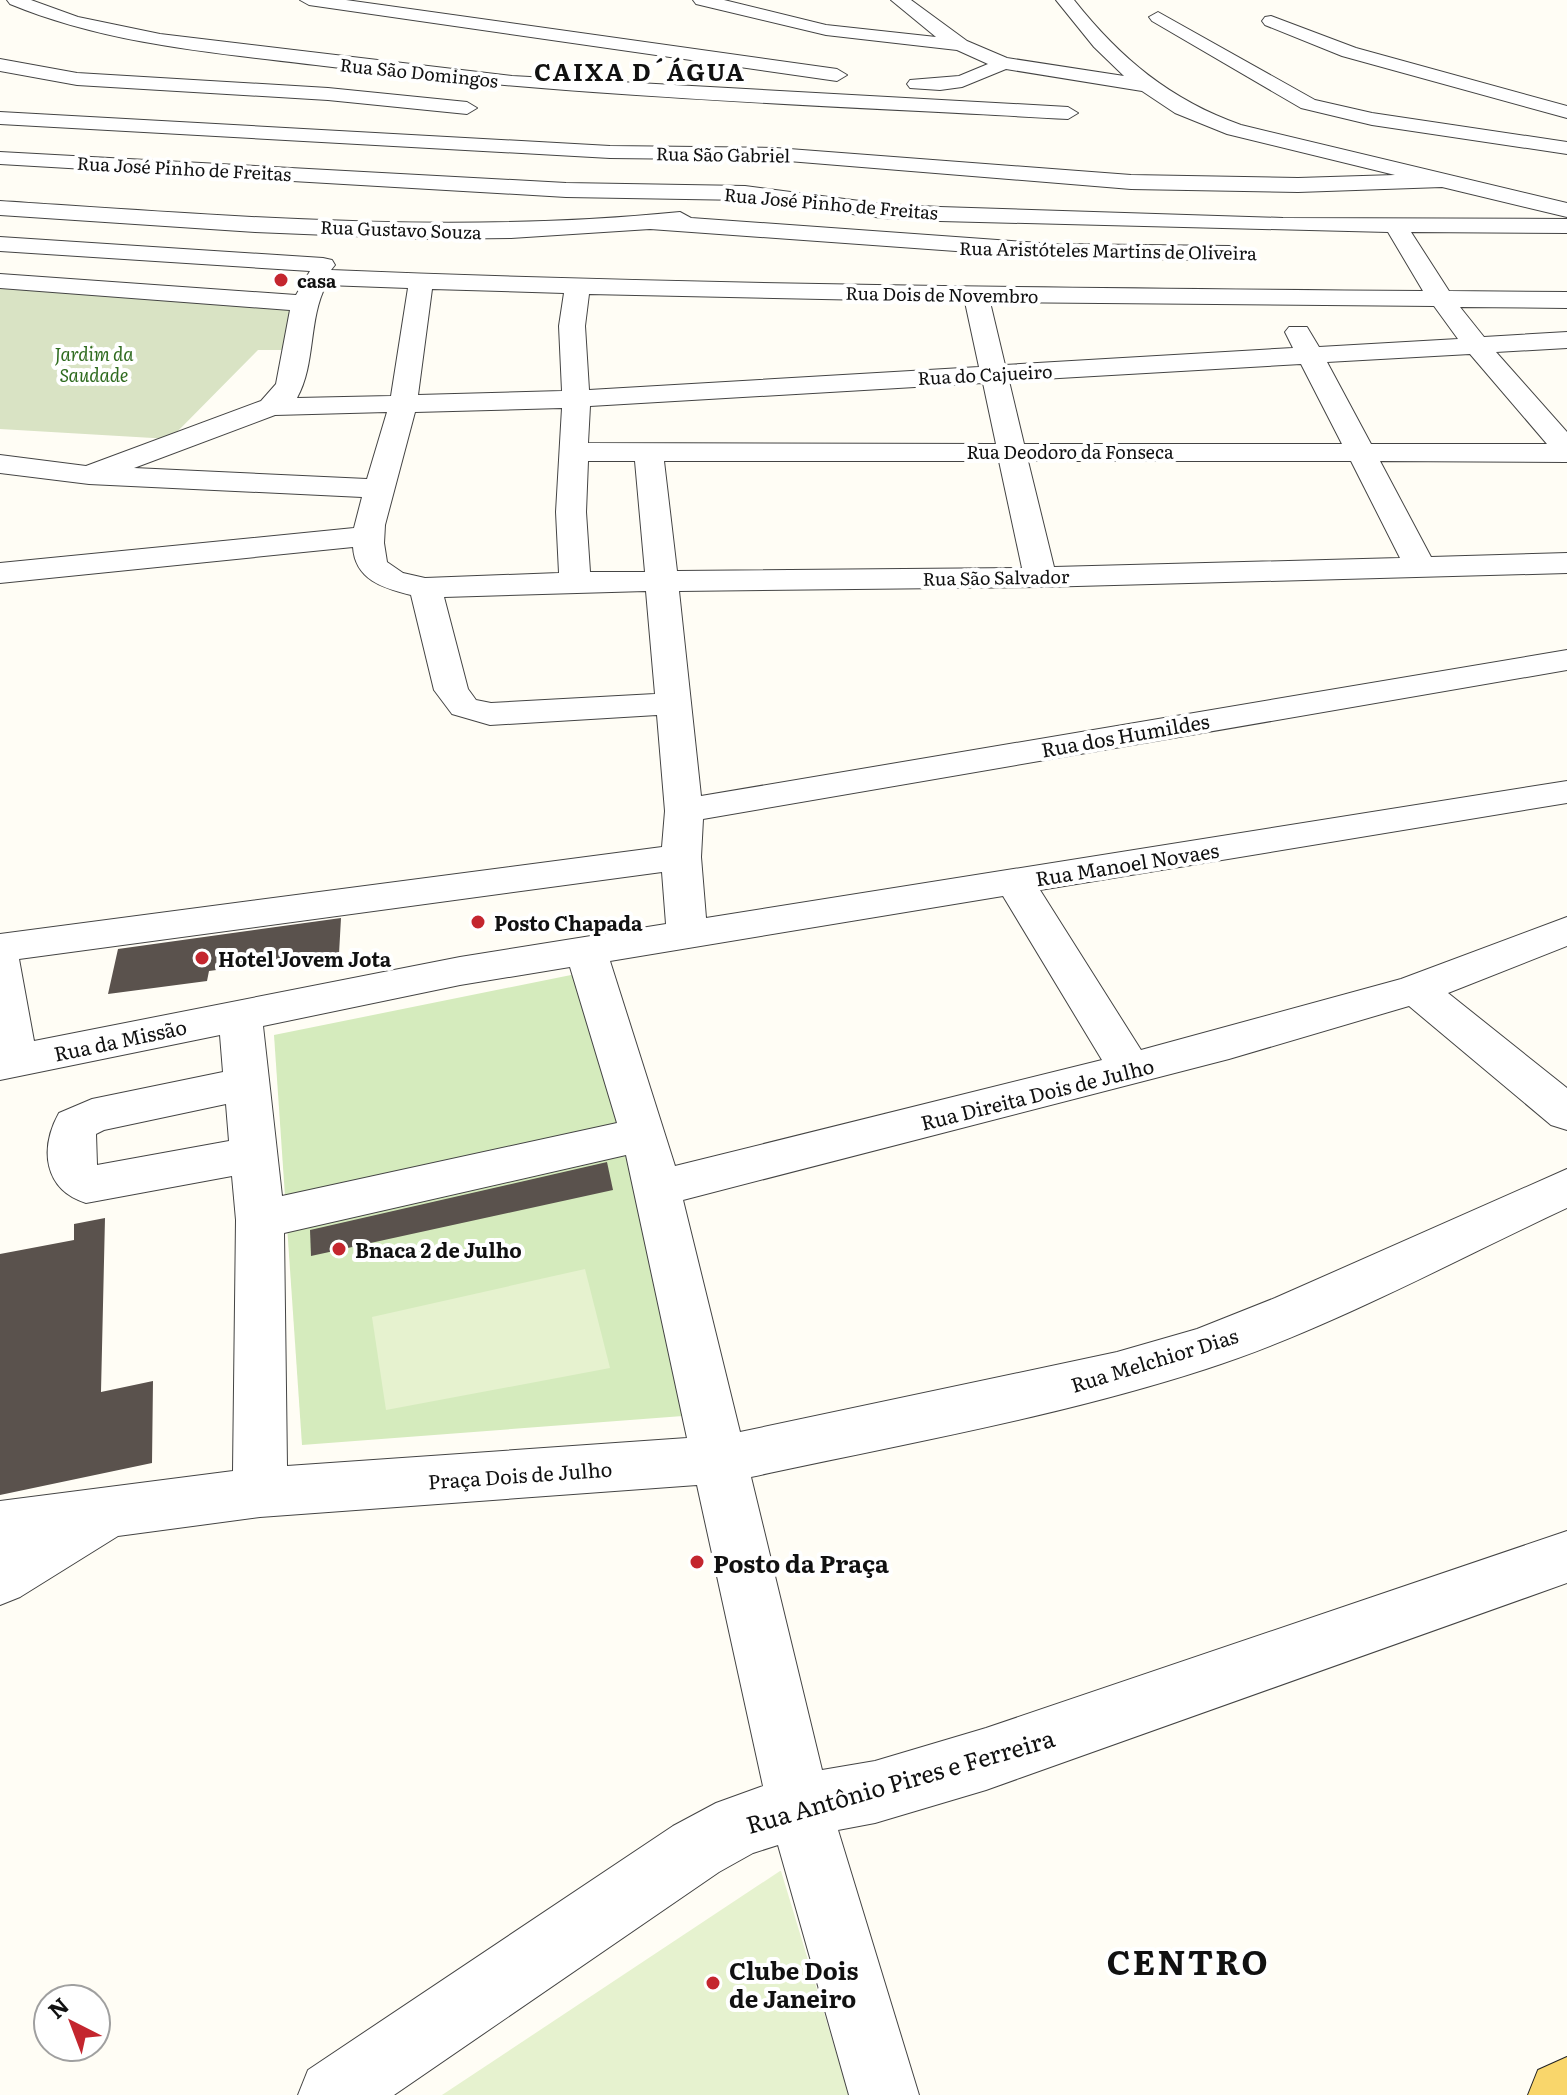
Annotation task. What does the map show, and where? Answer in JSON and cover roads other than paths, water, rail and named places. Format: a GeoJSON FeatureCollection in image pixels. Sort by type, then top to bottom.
{"type":"FeatureCollection","features":[{"type":"Feature","properties":{"kind":"street","name":"Rua São Domingos"},"geometry":{"type":"LineString","coordinates":[[16,0],[61,16],[146,36],[336,63],[512,82],[758,106],[1068,113]]}},
{"type":"Feature","properties":{"kind":"street"},"geometry":{"type":"LineString","coordinates":[[309,0],[851,76]]}},
{"type":"Feature","properties":{"kind":"street"},"geometry":{"type":"LineString","coordinates":[[702,0],[826,30],[957,45],[1003,63],[1064,74],[1147,77]]}},
{"type":"Feature","properties":{"kind":"street"},"geometry":{"type":"LineString","coordinates":[[900,0],[957,45]]}},
{"type":"Feature","properties":{"kind":"street"},"geometry":{"type":"LineString","coordinates":[[1065,0],[1096,41],[1147,77],[1177,108],[1217,124],[1445,180],[1515,182],[1567,210]]}},
{"type":"Feature","properties":{"kind":"street"},"geometry":{"type":"LineString","coordinates":[[1158,17],[1305,102],[1372,119],[1567,148]]}},
{"type":"Feature","properties":{"kind":"street"},"geometry":{"type":"LineString","coordinates":[[1271,21],[1349,52],[1567,112]]}},
{"type":"Feature","properties":{"kind":"street"},"geometry":{"type":"LineString","coordinates":[[435,142],[512,82],[534,60],[524,41],[453,22]]}},
{"type":"Feature","properties":{"kind":"street"},"geometry":{"type":"LineString","coordinates":[[4,122],[146,36]]}},
{"type":"Feature","properties":{"kind":"street"},"geometry":{"type":"LineString","coordinates":[[1307,57],[1349,52]]}},
{"type":"Feature","properties":{"kind":"street"},"geometry":{"type":"LineString","coordinates":[[1206,67],[1278,60]]}},
{"type":"Feature","properties":{"kind":"street"},"geometry":{"type":"LineString","coordinates":[[894,82],[952,84],[974,79],[1003,63]]}},
{"type":"Feature","properties":{"kind":"street"},"geometry":{"type":"LineString","coordinates":[[0,65],[77,79],[328,94],[479,109]]}},
{"type":"Feature","properties":{"kind":"street"},"geometry":{"type":"LineString","coordinates":[[1057,177],[1068,144],[1064,74]]}},
{"type":"Feature","properties":{"kind":"street"},"geometry":{"type":"LineString","coordinates":[[1217,124],[1349,92]]}},
{"type":"Feature","properties":{"kind":"street","name":"Rua São Gabriel"},"geometry":{"type":"LineString","coordinates":[[4,122],[610,152],[724,152],[851,159],[1057,177],[1217,185],[1445,180]]}},
{"type":"Feature","properties":{"kind":"street"},"geometry":{"type":"LineString","coordinates":[[1515,182],[1530,144]]}},
{"type":"Feature","properties":{"kind":"street","name":"Rua José Pinho de Freitas"},"geometry":{"type":"LineString","coordinates":[[0,158],[566,190],[745,193],[883,211],[940,214],[1567,226]]}},
{"type":"Feature","properties":{"kind":"street"},"geometry":{"type":"LineString","coordinates":[[800,200],[851,159]]}},
{"type":"Feature","properties":{"kind":"street","name":"Rua Gustavo Souza"},"geometry":{"type":"LineString","coordinates":[[0,208],[348,228],[497,231],[650,222],[800,200]]}},
{"type":"Feature","properties":{"kind":"street"},"geometry":{"type":"LineString","coordinates":[[940,214],[935,245],[940,293]]}},
{"type":"Feature","properties":{"kind":"street","name":"Rua Aristóteles Martins de Oliveira"},"geometry":{"type":"LineString","coordinates":[[650,222],[935,245],[1053,251],[1259,254]]}},
{"type":"Feature","properties":{"kind":"street"},"geometry":{"type":"LineString","coordinates":[[1395,225],[1439,299],[1474,345],[1567,451]]}},
{"type":"Feature","properties":{"kind":"street"},"geometry":{"type":"LineString","coordinates":[[271,407],[285,395],[290,384],[304,303],[348,228]]}},
{"type":"Feature","properties":{"kind":"street"},"geometry":{"type":"LineString","coordinates":[[742,291],[752,229]]}},
{"type":"Feature","properties":{"kind":"street","name":"Rua Dois de Novembro"},"geometry":{"type":"LineString","coordinates":[[0,244],[421,282],[1106,298],[1567,300]]}},
{"type":"Feature","properties":{"kind":"street"},"geometry":{"type":"LineString","coordinates":[[1379,255],[1442,255]]}},
{"type":"Feature","properties":{"kind":"street"},"geometry":{"type":"LineString","coordinates":[[0,281],[304,303]]}},
{"type":"Feature","properties":{"kind":"street"},"geometry":{"type":"LineString","coordinates":[[0,573],[370,536],[379,489],[403,406],[421,282]]}},
{"type":"Feature","properties":{"kind":"street"},"geometry":{"type":"LineString","coordinates":[[575,582],[571,512],[576,399],[572,326],[577,287]]}},
{"type":"Feature","properties":{"kind":"street"},"geometry":{"type":"LineString","coordinates":[[976,294],[1040,577]]}},
{"type":"Feature","properties":{"kind":"street"},"geometry":{"type":"LineString","coordinates":[[1279,297],[1421,568]]}},
{"type":"Feature","properties":{"kind":"street","name":"Rua do Cajueiro"},"geometry":{"type":"LineString","coordinates":[[89,475],[271,407],[403,406],[576,399],[1567,340]]}},
{"type":"Feature","properties":{"kind":"street"},"geometry":{"type":"LineString","coordinates":[[260,1492],[260,1220],[240,1014],[687,932],[681,857],[684,811],[659,580],[649,451]]}},
{"type":"Feature","properties":{"kind":"street","name":"Rua Deodoro da Fonseca"},"geometry":{"type":"LineString","coordinates":[[574,452],[1567,451]]}},
{"type":"Feature","properties":{"kind":"street"},"geometry":{"type":"LineString","coordinates":[[0,464],[89,475],[379,489]]}},
{"type":"Feature","properties":{"kind":"street","name":"Rua São Salvador"},"geometry":{"type":"LineString","coordinates":[[370,536],[369,559],[379,572],[404,585],[425,588],[659,580],[1040,577],[1567,563]]}},
{"type":"Feature","properties":{"kind":"street"},"geometry":{"type":"LineString","coordinates":[[425,588],[451,690],[464,707],[490,714],[673,704]]}},
{"type":"Feature","properties":{"kind":"street","name":"Rua dos Humildes"},"geometry":{"type":"LineString","coordinates":[[684,811],[1567,660]]}},
{"type":"Feature","properties":{"kind":"street","name":"Rua Manoel Novaes"},"geometry":{"type":"LineString","coordinates":[[687,932],[1567,792]]}},
{"type":"Feature","properties":{"kind":"street"},"geometry":{"type":"LineString","coordinates":[[0,948],[681,857]]}},
{"type":"Feature","properties":{"kind":"street"},"geometry":{"type":"LineString","coordinates":[[1014,881],[1130,1070]]}},
{"type":"Feature","properties":{"kind":"street","name":"Rua Direita Dois de Julho"},"geometry":{"type":"LineString","coordinates":[[656,1189],[1130,1070],[1416,989],[1567,931]]}},
{"type":"Feature","properties":{"kind":"street"},"geometry":{"type":"LineString","coordinates":[[586,950],[644,1134],[799,1806],[884,2095]]}},
{"type":"Feature","properties":{"kind":"street"},"geometry":{"type":"LineString","coordinates":[[0,963],[7,1063]]}},
{"type":"Feature","properties":{"kind":"street"},"geometry":{"type":"LineString","coordinates":[[1416,989],[1567,1113]]}},
{"type":"Feature","properties":{"kind":"street","name":"Rua da Missão"},"geometry":{"type":"LineString","coordinates":[[7,1063],[240,1014]]}},
{"type":"Feature","properties":{"kind":"street"},"geometry":{"type":"LineString","coordinates":[[248,1083],[92,1116],[75,1125],[71,1144],[75,1176],[86,1185],[254,1154]]}},
{"type":"Feature","properties":{"kind":"street"},"geometry":{"type":"LineString","coordinates":[[260,1220],[644,1134]]}},
{"type":"Feature","properties":{"kind":"street","name":"Rua Melchior Dias"},"geometry":{"type":"LineString","coordinates":[[719,1460],[1102,1377],[1205,1348],[1306,1307],[1567,1187]]}},
{"type":"Feature","properties":{"kind":"street","name":"Praça Dois de Julho"},"geometry":{"type":"LineString","coordinates":[[0,1526],[260,1492],[719,1460]]}},
{"type":"Feature","properties":{"kind":"street"},"geometry":{"type":"LineString","coordinates":[[0,1578],[113,1510]]}},
{"type":"Feature","properties":{"kind":"street","name":"Rua Antônio Pires e Ferreira"},"geometry":{"type":"LineString","coordinates":[[333,2095],[696,1849],[739,1826],[799,1806],[875,1792],[986,1759],[1567,1557]]}},
{"type":"Feature","properties":{"kind":"place","name":"casa"},"geometry":{"type":"Point","coordinates":[281,280]}},
{"type":"Feature","properties":{"kind":"place","name":"Posto Chapada"},"geometry":{"type":"Point","coordinates":[478,922]}},
{"type":"Feature","properties":{"kind":"place","name":"Hotel Jovem Jota"},"geometry":{"type":"Point","coordinates":[202,958]}},
{"type":"Feature","properties":{"kind":"place","name":"Bnaca 2 de Julho"},"geometry":{"type":"Point","coordinates":[339,1249]}},
{"type":"Feature","properties":{"kind":"place","name":"Posto da Praça"},"geometry":{"type":"Point","coordinates":[697,1562]}},
{"type":"Feature","properties":{"kind":"place","name":"Clube Dois de Janeiro"},"geometry":{"type":"Point","coordinates":[713,1983]}},
{"type":"Feature","properties":{"kind":"district","name":"CAIXA D´ÁGUA"},"geometry":{"type":"Point","coordinates":[640,70]}},
{"type":"Feature","properties":{"kind":"district","name":"CENTRO"},"geometry":{"type":"Point","coordinates":[1188,1960]}},
{"type":"Feature","properties":{"kind":"park label","name":"Jardim da Saudade"},"geometry":{"type":"Point","coordinates":[94,363]}}]}
